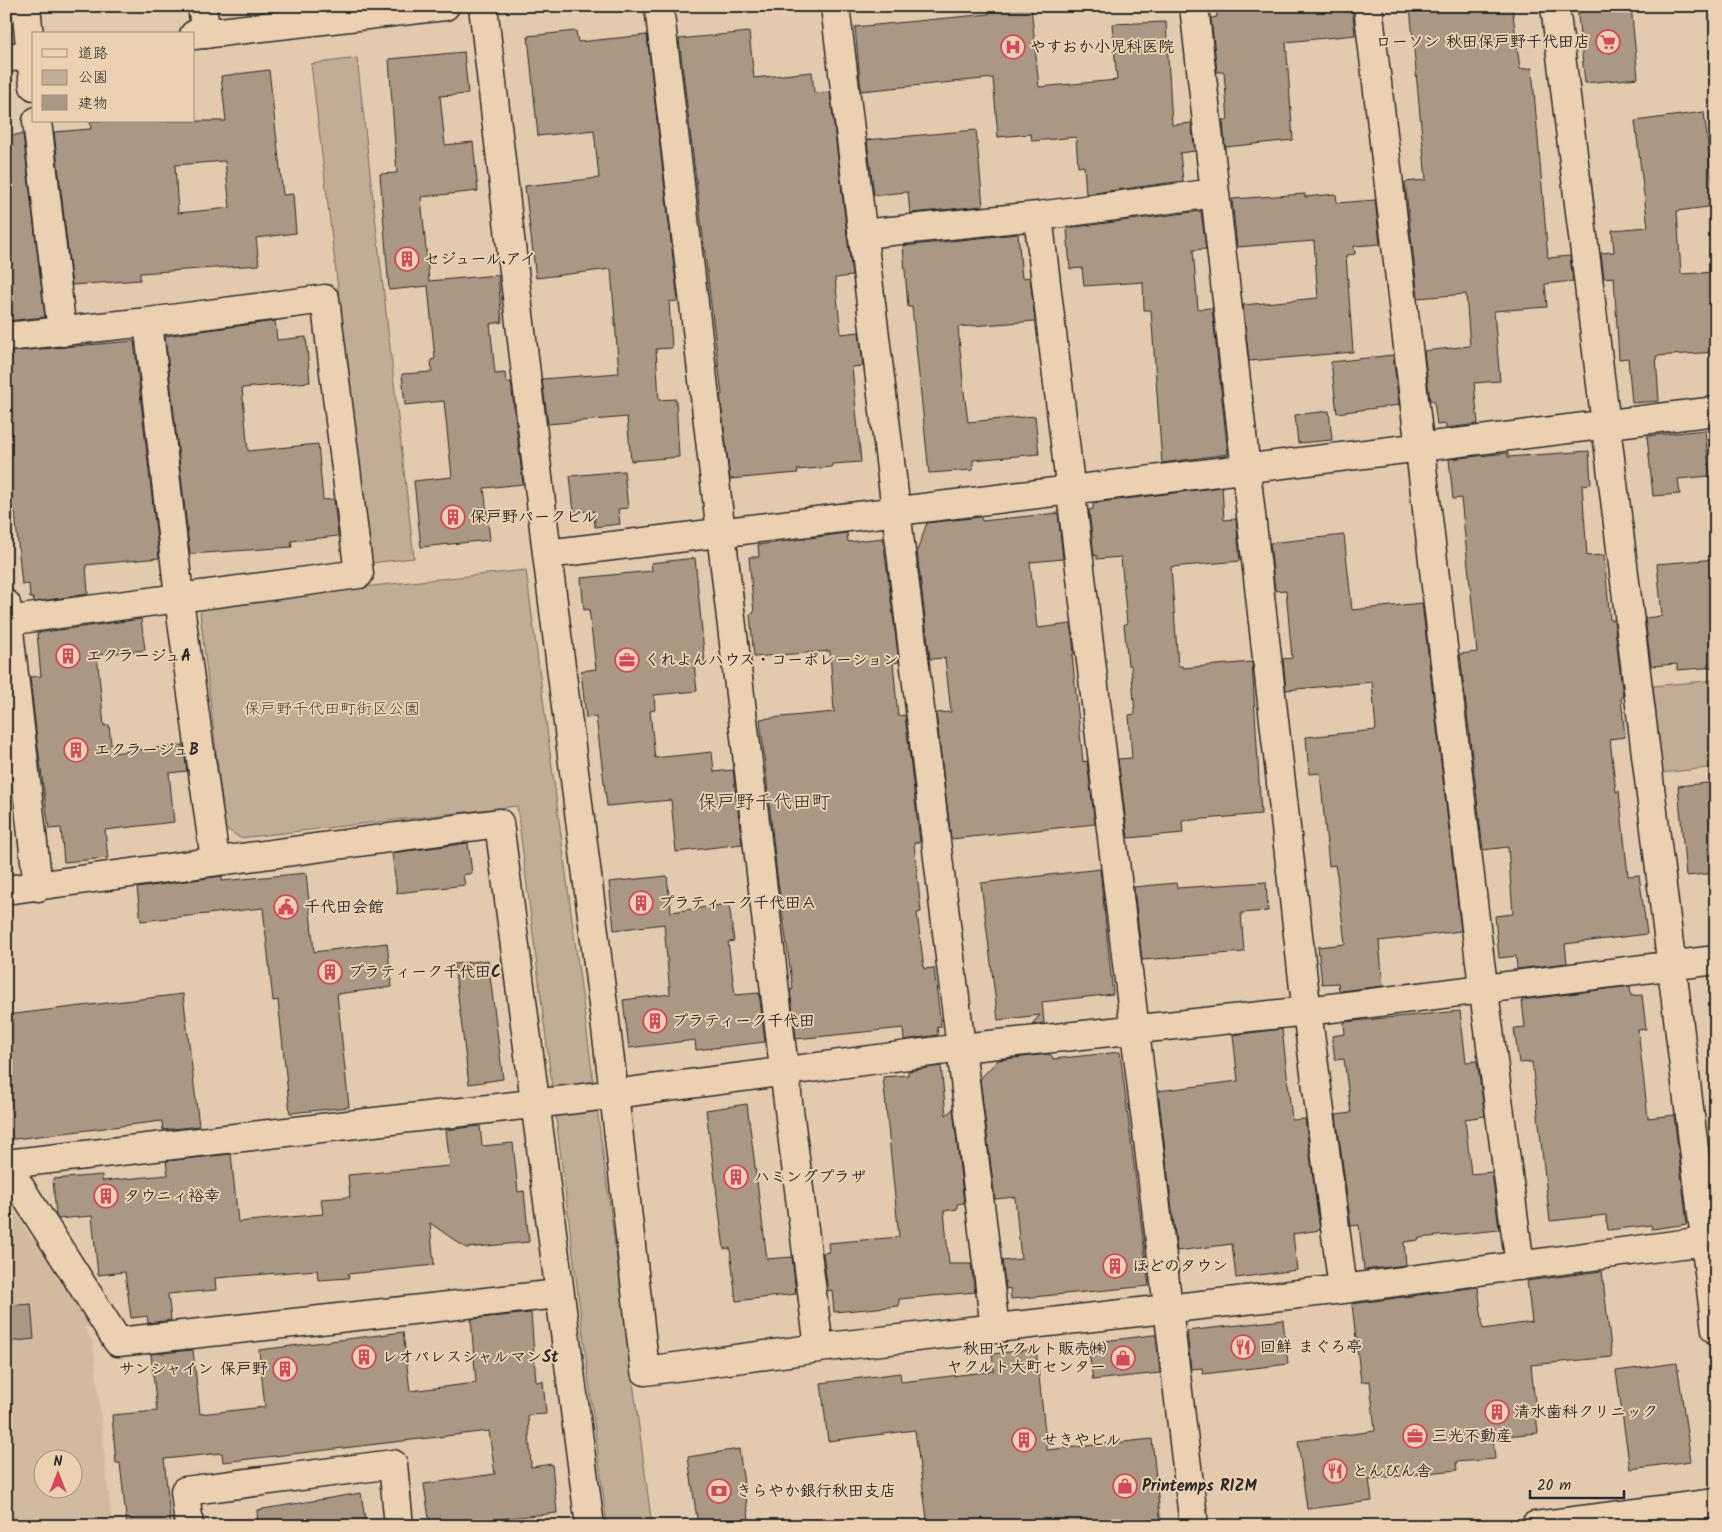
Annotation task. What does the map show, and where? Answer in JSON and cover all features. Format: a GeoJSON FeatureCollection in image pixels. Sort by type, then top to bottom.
{"type":"FeatureCollection","features":[{"type":"Feature","properties":{"kind":"street"},"geometry":{"type":"LineString","coordinates":[[26,6],[24,56],[32,80]]}},
{"type":"Feature","properties":{"kind":"street"},"geometry":{"type":"LineString","coordinates":[[202,6],[200,35],[345,12],[445,6]]}},
{"type":"Feature","properties":{"kind":"street"},"geometry":{"type":"LineString","coordinates":[[483,6],[546,554],[614,1093],[645,1371],[819,1348],[1343,1289],[1705,1241]]}},
{"type":"Feature","properties":{"kind":"street"},"geometry":{"type":"LineString","coordinates":[[659,6],[819,1348]]}},
{"type":"Feature","properties":{"kind":"street"},"geometry":{"type":"LineString","coordinates":[[835,6],[995,1328]]}},
{"type":"Feature","properties":{"kind":"street"},"geometry":{"type":"LineString","coordinates":[[1194,6],[1216,193],[1244,467],[1307,1011],[1343,1289]]}},
{"type":"Feature","properties":{"kind":"street"},"geometry":{"type":"LineString","coordinates":[[1368,6],[1483,990],[1520,1266]]}},
{"type":"Feature","properties":{"kind":"street"},"geometry":{"type":"LineString","coordinates":[[1555,6],[1670,966],[1716,1330]]}},
{"type":"Feature","properties":{"kind":"street"},"geometry":{"type":"LineString","coordinates":[[37,122],[62,332]]}},
{"type":"Feature","properties":{"kind":"street"},"geometry":{"type":"LineString","coordinates":[[862,234],[1038,216],[1216,193]]}},
{"type":"Feature","properties":{"kind":"street"},"geometry":{"type":"LineString","coordinates":[[1038,216],[1194,1526]]}},
{"type":"Feature","properties":{"kind":"street"},"geometry":{"type":"LineString","coordinates":[[6,337],[148,322],[325,299],[358,574],[180,597],[7,615],[38,886]]}},
{"type":"Feature","properties":{"kind":"street"},"geometry":{"type":"LineString","coordinates":[[148,322],[180,597],[214,860]]}},
{"type":"Feature","properties":{"kind":"street"},"geometry":{"type":"LineString","coordinates":[[546,554],[1244,467],[1420,448],[1716,411]]}},
{"type":"Feature","properties":{"kind":"street"},"geometry":{"type":"LineString","coordinates":[[6,890],[214,860],[498,823],[590,1526]]}},
{"type":"Feature","properties":{"kind":"street"},"geometry":{"type":"LineString","coordinates":[[559,1294],[118,1342],[6,1164],[536,1103],[961,1048],[1307,1011],[1716,960]]}},
{"type":"Feature","properties":{"kind":"street"},"geometry":{"type":"LineString","coordinates":[[189,1526],[186,1490],[393,1464],[399,1526]]}},
{"type":"Feature","properties":{"kind":"street"},"geometry":{"type":"LineString","coordinates":[[1534,1526],[1716,1502]]}},
{"type":"Feature","properties":{"kind":"shaded area"},"geometry":{"type":"Polygon","coordinates":[[[6,1196],[32,1239],[37,1238],[94,1326],[84,1327],[93,1342],[112,1526],[6,1526],[6,1196]]]}},
{"type":"Feature","properties":{"kind":"green space"},"geometry":{"type":"Polygon","coordinates":[[[357,58],[414,558],[371,563],[311,64],[357,58]]]}},
{"type":"Feature","properties":{"kind":"green space","name":"保戸野千代田町街区公園"},"geometry":{"type":"Polygon","coordinates":[[[526,570],[652,1526],[607,1526],[517,806],[240,838],[225,828],[200,613],[208,603],[526,570]]]}},
{"type":"Feature","properties":{"kind":"green space"},"geometry":{"type":"Polygon","coordinates":[[[1716,680],[1716,767],[1662,773],[1653,686],[1716,680]]]}},
{"type":"Feature","properties":{"kind":"building"},"geometry":{"type":"Polygon","coordinates":[[[988,6],[1031,6],[1039,87],[1117,80],[1112,24],[1166,22],[1172,125],[1191,123],[1195,151],[1180,153],[1183,181],[1086,194],[1084,166],[1078,167],[1076,137],[1032,141],[1031,134],[998,137],[993,78],[861,91],[855,27],[989,14],[988,6]]]}},
{"type":"Feature","properties":{"kind":"building"},"geometry":{"type":"Polygon","coordinates":[[[1216,6],[1352,6],[1355,35],[1286,42],[1293,140],[1225,147],[1223,120],[1228,120],[1224,72],[1217,72],[1211,18],[1217,17],[1216,6]]]}},
{"type":"Feature","properties":{"kind":"building"},"geometry":{"type":"Polygon","coordinates":[[[1410,6],[1512,6],[1520,69],[1532,68],[1548,258],[1570,256],[1573,281],[1545,284],[1547,307],[1494,311],[1500,381],[1474,383],[1478,424],[1446,428],[1446,424],[1437,425],[1434,401],[1430,401],[1424,351],[1470,346],[1466,294],[1418,298],[1405,182],[1426,180],[1410,6]]]}},
{"type":"Feature","properties":{"kind":"building","name":"ローソン 秋田保戸野千代田店"},"geometry":{"type":"Polygon","coordinates":[[[1577,6],[1631,6],[1638,78],[1585,83],[1577,6]]]}},
{"type":"Feature","properties":{"kind":"building"},"geometry":{"type":"Polygon","coordinates":[[[576,31],[578,42],[647,35],[678,301],[669,302],[672,348],[656,349],[659,400],[676,399],[679,457],[631,461],[627,417],[548,424],[542,379],[619,373],[611,269],[536,278],[525,186],[599,178],[594,130],[538,136],[528,36],[576,31]]]}},
{"type":"Feature","properties":{"kind":"building"},"geometry":{"type":"Polygon","coordinates":[[[749,32],[754,78],[812,72],[814,93],[830,92],[852,276],[835,278],[841,334],[859,332],[863,366],[852,367],[861,462],[832,464],[832,467],[797,470],[798,473],[730,479],[720,395],[722,395],[679,39],[749,32]]]}},
{"type":"Feature","properties":{"kind":"building"},"geometry":{"type":"Polygon","coordinates":[[[464,52],[468,94],[440,96],[445,145],[473,142],[478,191],[421,197],[429,281],[498,275],[502,322],[490,324],[495,374],[505,373],[506,382],[511,382],[523,484],[484,488],[490,540],[421,547],[414,481],[452,477],[444,401],[405,405],[402,374],[432,372],[431,360],[435,359],[428,286],[389,290],[380,174],[397,173],[389,59],[464,52]]]}},
{"type":"Feature","properties":{"kind":"building"},"geometry":{"type":"Polygon","coordinates":[[[269,70],[283,195],[293,194],[296,233],[256,238],[259,265],[140,273],[140,280],[72,285],[54,132],[91,129],[90,122],[226,121],[221,76],[269,70]],[[225,161],[175,165],[178,213],[230,208],[225,161]]]}},
{"type":"Feature","properties":{"kind":"building"},"geometry":{"type":"Polygon","coordinates":[[[1704,112],[1715,206],[1677,211],[1681,274],[1716,272],[1716,352],[1656,356],[1659,401],[1632,403],[1628,358],[1619,359],[1614,277],[1604,278],[1601,253],[1614,252],[1612,230],[1648,227],[1635,121],[1704,112]]]}},
{"type":"Feature","properties":{"kind":"building"},"geometry":{"type":"Polygon","coordinates":[[[976,130],[983,206],[910,213],[908,192],[874,195],[867,140],[976,130]]]}},
{"type":"Feature","properties":{"kind":"building"},"geometry":{"type":"Polygon","coordinates":[[[23,134],[45,317],[6,321],[6,136],[23,134]]]}},
{"type":"Feature","properties":{"kind":"building"},"geometry":{"type":"Polygon","coordinates":[[[1305,194],[1305,197],[1336,194],[1337,203],[1375,200],[1380,244],[1354,246],[1355,254],[1346,255],[1353,352],[1249,361],[1243,305],[1318,298],[1314,241],[1237,247],[1232,199],[1305,194]]]}},
{"type":"Feature","properties":{"kind":"building"},"geometry":{"type":"Polygon","coordinates":[[[1201,211],[1206,249],[1193,250],[1198,309],[1212,308],[1228,454],[1162,463],[1151,310],[1144,310],[1143,282],[1084,286],[1082,268],[1070,269],[1067,228],[1201,211]]]}},
{"type":"Feature","properties":{"kind":"building"},"geometry":{"type":"Polygon","coordinates":[[[1018,234],[1022,278],[1030,277],[1035,321],[958,327],[964,392],[968,422],[1035,416],[1039,454],[973,460],[973,470],[929,473],[912,307],[908,307],[903,246],[1018,234]]]}},
{"type":"Feature","properties":{"kind":"building"},"geometry":{"type":"Polygon","coordinates":[[[275,321],[277,340],[306,337],[310,382],[242,388],[248,451],[318,444],[323,500],[334,499],[338,536],[291,541],[292,547],[190,554],[165,336],[275,321]]]}},
{"type":"Feature","properties":{"kind":"building"},"geometry":{"type":"Polygon","coordinates":[[[134,341],[159,558],[86,565],[88,594],[34,602],[33,598],[30,598],[29,584],[22,585],[15,512],[6,512],[6,352],[134,341]]]}},
{"type":"Feature","properties":{"kind":"building"},"geometry":{"type":"Polygon","coordinates":[[[1393,355],[1399,405],[1337,413],[1331,362],[1393,355]]]}},
{"type":"Feature","properties":{"kind":"building"},"geometry":{"type":"Polygon","coordinates":[[[1329,411],[1332,440],[1298,443],[1295,415],[1329,411]]]}},
{"type":"Feature","properties":{"kind":"building"},"geometry":{"type":"Polygon","coordinates":[[[1705,430],[1710,476],[1678,479],[1680,494],[1653,496],[1647,436],[1705,430]]]}},
{"type":"Feature","properties":{"kind":"building"},"geometry":{"type":"Polygon","coordinates":[[[1589,451],[1591,484],[1582,485],[1587,556],[1604,555],[1610,620],[1614,620],[1623,697],[1621,697],[1625,737],[1610,739],[1616,792],[1619,791],[1628,876],[1639,875],[1647,934],[1565,944],[1567,963],[1517,969],[1516,956],[1499,958],[1495,916],[1513,914],[1508,847],[1483,850],[1460,654],[1477,652],[1461,498],[1453,499],[1449,459],[1508,453],[1508,457],[1589,451]]]}},
{"type":"Feature","properties":{"kind":"building"},"geometry":{"type":"Polygon","coordinates":[[[624,471],[628,508],[618,509],[620,524],[595,527],[594,511],[574,512],[570,476],[624,471]]]}},
{"type":"Feature","properties":{"kind":"building"},"geometry":{"type":"Polygon","coordinates":[[[1222,487],[1224,520],[1236,519],[1240,561],[1171,567],[1178,666],[1183,668],[1252,662],[1261,814],[1182,821],[1183,833],[1128,838],[1118,759],[1132,758],[1129,715],[1135,714],[1131,665],[1128,665],[1124,624],[1127,624],[1121,557],[1097,559],[1097,555],[1094,556],[1089,510],[1093,509],[1093,503],[1222,487]]]}},
{"type":"Feature","properties":{"kind":"building"},"geometry":{"type":"Polygon","coordinates":[[[1058,513],[1063,559],[1030,562],[1037,628],[1071,624],[1074,654],[1072,655],[1083,762],[1087,761],[1095,824],[951,839],[936,713],[951,712],[945,658],[930,659],[917,551],[927,523],[981,517],[982,521],[1058,513]]]}},
{"type":"Feature","properties":{"kind":"building"},"geometry":{"type":"Polygon","coordinates":[[[847,533],[848,542],[883,538],[899,662],[893,663],[898,716],[905,715],[920,842],[914,843],[921,912],[917,913],[924,969],[934,968],[941,1027],[937,1027],[938,1035],[904,1040],[903,1028],[796,1039],[790,990],[793,989],[777,875],[760,719],[834,712],[830,651],[754,657],[750,614],[754,613],[749,557],[759,557],[758,545],[847,533]]]}},
{"type":"Feature","properties":{"kind":"building"},"geometry":{"type":"Polygon","coordinates":[[[1344,535],[1352,610],[1422,603],[1461,931],[1379,941],[1383,986],[1339,991],[1338,983],[1322,984],[1318,947],[1345,944],[1335,865],[1329,866],[1320,773],[1309,774],[1306,737],[1376,730],[1372,682],[1286,690],[1283,659],[1292,658],[1286,590],[1275,591],[1270,543],[1344,535]]]}},
{"type":"Feature","properties":{"kind":"building"},"geometry":{"type":"Polygon","coordinates":[[[695,558],[705,663],[694,664],[697,691],[654,695],[655,710],[650,711],[655,758],[712,752],[714,772],[733,770],[742,844],[676,852],[671,800],[607,806],[596,717],[586,718],[581,671],[596,669],[589,609],[584,610],[581,578],[652,571],[651,563],[695,558]]]}},
{"type":"Feature","properties":{"kind":"building"},"geometry":{"type":"Polygon","coordinates":[[[1716,559],[1716,667],[1677,670],[1677,664],[1651,666],[1645,618],[1662,616],[1657,564],[1716,559]]]}},
{"type":"Feature","properties":{"kind":"building"},"geometry":{"type":"Polygon","coordinates":[[[141,619],[145,650],[97,655],[104,726],[109,725],[112,753],[183,745],[187,771],[169,773],[174,822],[105,830],[108,858],[64,862],[61,828],[49,829],[37,740],[30,677],[41,676],[37,633],[141,619]]]}},
{"type":"Feature","properties":{"kind":"building"},"geometry":{"type":"Polygon","coordinates":[[[1716,782],[1716,873],[1686,876],[1678,786],[1716,782]]]}},
{"type":"Feature","properties":{"kind":"building"},"geometry":{"type":"Polygon","coordinates":[[[468,843],[472,873],[463,875],[465,885],[397,893],[392,853],[468,843]]]}},
{"type":"Feature","properties":{"kind":"building"},"geometry":{"type":"Polygon","coordinates":[[[1100,869],[1113,994],[1042,1002],[1044,1023],[1031,1025],[1040,1015],[998,1020],[981,883],[1100,869]]]}},
{"type":"Feature","properties":{"kind":"building"},"geometry":{"type":"Polygon","coordinates":[[[306,873],[314,952],[387,943],[392,987],[337,994],[349,1107],[290,1113],[278,1000],[273,1001],[263,908],[141,921],[137,888],[222,876],[222,881],[306,873]]]}},
{"type":"Feature","properties":{"kind":"building"},"geometry":{"type":"Polygon","coordinates":[[[667,876],[671,912],[729,904],[734,941],[728,942],[735,995],[759,993],[765,1042],[696,1050],[695,1040],[629,1048],[623,1000],[670,994],[664,924],[614,930],[609,882],[667,876]]]}},
{"type":"Feature","properties":{"kind":"building"},"geometry":{"type":"Polygon","coordinates":[[[1266,882],[1268,911],[1241,913],[1244,952],[1142,960],[1134,887],[1176,883],[1177,888],[1266,882]]]}},
{"type":"Feature","properties":{"kind":"building"},"geometry":{"type":"Polygon","coordinates":[[[488,960],[503,1079],[469,1084],[454,964],[488,960]]]}},
{"type":"Feature","properties":{"kind":"building"},"geometry":{"type":"Polygon","coordinates":[[[1630,986],[1631,996],[1642,995],[1646,1029],[1638,1030],[1648,1118],[1674,1115],[1687,1224],[1652,1229],[1651,1225],[1608,1230],[1606,1215],[1550,1221],[1532,1062],[1519,1063],[1514,1028],[1525,1027],[1522,1000],[1630,986]]]}},
{"type":"Feature","properties":{"kind":"building"},"geometry":{"type":"Polygon","coordinates":[[[183,994],[199,1126],[163,1130],[162,1121],[6,1140],[6,1015],[183,994]]]}},
{"type":"Feature","properties":{"kind":"building"},"geometry":{"type":"Polygon","coordinates":[[[1460,1011],[1466,1062],[1477,1061],[1485,1116],[1465,1119],[1471,1174],[1492,1172],[1499,1230],[1419,1238],[1419,1240],[1404,1242],[1406,1265],[1364,1270],[1359,1225],[1351,1226],[1336,1115],[1351,1113],[1344,1059],[1335,1060],[1332,1036],[1345,1034],[1344,1022],[1460,1011]]]}},
{"type":"Feature","properties":{"kind":"building"},"geometry":{"type":"Polygon","coordinates":[[[1282,1029],[1292,1120],[1305,1119],[1320,1230],[1293,1234],[1297,1270],[1236,1278],[1232,1244],[1177,1251],[1158,1091],[1238,1081],[1233,1035],[1282,1029]]]}},
{"type":"Feature","properties":{"kind":"building"},"geometry":{"type":"Polygon","coordinates":[[[1120,1052],[1149,1286],[1011,1299],[1010,1288],[1006,1289],[1002,1261],[1021,1259],[1015,1197],[995,1199],[980,1079],[998,1060],[1048,1054],[1053,1059],[1120,1052]]]}},
{"type":"Feature","properties":{"kind":"building"},"geometry":{"type":"Polygon","coordinates":[[[941,1066],[946,1115],[953,1109],[964,1203],[957,1204],[957,1209],[944,1211],[949,1264],[971,1264],[975,1292],[899,1299],[899,1306],[834,1312],[832,1290],[828,1291],[823,1253],[829,1252],[828,1243],[899,1237],[883,1077],[908,1075],[908,1071],[941,1066]]]}},
{"type":"Feature","properties":{"kind":"building","name":"ハミングプラザ"},"geometry":{"type":"Polygon","coordinates":[[[747,1104],[767,1259],[792,1257],[796,1294],[736,1301],[730,1248],[724,1249],[706,1110],[747,1104]]]}},
{"type":"Feature","properties":{"kind":"building"},"geometry":{"type":"Polygon","coordinates":[[[480,1126],[482,1146],[513,1143],[518,1192],[524,1191],[529,1242],[466,1248],[430,1223],[434,1265],[348,1274],[349,1278],[318,1280],[317,1270],[215,1278],[216,1290],[168,1294],[171,1320],[148,1323],[147,1316],[131,1318],[125,1272],[98,1275],[92,1216],[58,1219],[56,1216],[53,1179],[102,1175],[102,1181],[168,1175],[166,1161],[231,1154],[238,1222],[323,1214],[321,1199],[350,1197],[348,1175],[450,1166],[446,1130],[480,1126]]]}},
{"type":"Feature","properties":{"kind":"building"},"geometry":{"type":"Polygon","coordinates":[[[1602,1271],[1612,1357],[1531,1365],[1538,1433],[1493,1437],[1495,1459],[1456,1462],[1457,1470],[1369,1479],[1372,1501],[1307,1509],[1298,1441],[1375,1431],[1370,1381],[1361,1382],[1352,1304],[1478,1287],[1483,1329],[1532,1322],[1527,1281],[1602,1271]]]}},
{"type":"Feature","properties":{"kind":"building"},"geometry":{"type":"Polygon","coordinates":[[[31,1304],[34,1339],[6,1342],[6,1306],[31,1304]]]}},
{"type":"Feature","properties":{"kind":"building"},"geometry":{"type":"Polygon","coordinates":[[[531,1313],[536,1382],[543,1381],[546,1414],[528,1415],[531,1467],[552,1464],[557,1513],[470,1522],[471,1526],[430,1526],[424,1484],[495,1474],[489,1431],[223,1462],[222,1453],[164,1459],[171,1526],[127,1526],[120,1463],[116,1463],[112,1415],[157,1411],[151,1354],[193,1350],[200,1414],[265,1407],[259,1350],[403,1332],[410,1391],[476,1383],[471,1319],[531,1313]]]}},
{"type":"Feature","properties":{"kind":"building","name":"回鮮 まぐろ亭"},"geometry":{"type":"Polygon","coordinates":[[[1283,1320],[1288,1364],[1203,1374],[1202,1368],[1191,1369],[1187,1331],[1283,1320]]]}},
{"type":"Feature","properties":{"kind":"building","name":"秋田ヤクルト販売㈱ ヤクルト大町センター"},"geometry":{"type":"Polygon","coordinates":[[[1156,1335],[1160,1373],[1093,1380],[1088,1343],[1156,1335]]]}},
{"type":"Feature","properties":{"kind":"building"},"geometry":{"type":"Polygon","coordinates":[[[1036,1349],[1047,1450],[1152,1439],[1161,1526],[928,1526],[915,1430],[828,1441],[821,1383],[900,1373],[901,1382],[994,1371],[992,1354],[1036,1349]]]}},
{"type":"Feature","properties":{"kind":"building"},"geometry":{"type":"Polygon","coordinates":[[[1677,1363],[1691,1461],[1630,1469],[1616,1371],[1677,1363]]]}},
{"type":"Feature","properties":{"kind":"building","name":"きらやか銀行秋田支店"},"geometry":{"type":"Polygon","coordinates":[[[739,1449],[750,1526],[698,1526],[688,1457],[739,1449]]]}},
{"type":"Feature","properties":{"kind":"building"},"geometry":{"type":"Polygon","coordinates":[[[361,1493],[366,1526],[258,1526],[257,1510],[361,1493]]]}},
{"type":"Feature","properties":{"kind":"place","name":"ローソン 秋田保戸野千代田店"},"geometry":{"type":"Point","coordinates":[1608,42]}},
{"type":"Feature","properties":{"kind":"place","name":"やすおか小児科医院"},"geometry":{"type":"Point","coordinates":[1013,47]}},
{"type":"Feature","properties":{"kind":"place","name":"セジュール.アイ"},"geometry":{"type":"Point","coordinates":[407,259]}},
{"type":"Feature","properties":{"kind":"place","name":"保戸野パークビル"},"geometry":{"type":"Point","coordinates":[453,517]}},
{"type":"Feature","properties":{"kind":"place","name":"エクラージュA"},"geometry":{"type":"Point","coordinates":[68,656]}},
{"type":"Feature","properties":{"kind":"place","name":"くれよんハウス・コーポレーション"},"geometry":{"type":"Point","coordinates":[627,660]}},
{"type":"Feature","properties":{"kind":"place","name":"エクラージュB"},"geometry":{"type":"Point","coordinates":[76,750]}},
{"type":"Feature","properties":{"kind":"place","name":"プラティーク千代田Ａ"},"geometry":{"type":"Point","coordinates":[641,903]}},
{"type":"Feature","properties":{"kind":"place","name":"千代田会館"},"geometry":{"type":"Point","coordinates":[286,907]}},
{"type":"Feature","properties":{"kind":"place","name":"プラティーク千代田C"},"geometry":{"type":"Point","coordinates":[330,972]}},
{"type":"Feature","properties":{"kind":"place","name":"プラティーク千代田"},"geometry":{"type":"Point","coordinates":[655,1021]}},
{"type":"Feature","properties":{"kind":"place","name":"ハミングプラザ"},"geometry":{"type":"Point","coordinates":[736,1177]}},
{"type":"Feature","properties":{"kind":"place","name":"タウニィ裕幸"},"geometry":{"type":"Point","coordinates":[106,1196]}},
{"type":"Feature","properties":{"kind":"place","name":"ほどのタウン"},"geometry":{"type":"Point","coordinates":[1115,1266]}},
{"type":"Feature","properties":{"kind":"place","name":"回鮮 まぐろ亭"},"geometry":{"type":"Point","coordinates":[1243,1347]}},
{"type":"Feature","properties":{"kind":"place","name":"レオパレスシャルマンSt"},"geometry":{"type":"Point","coordinates":[364,1357]}},
{"type":"Feature","properties":{"kind":"place","name":"秋田ヤクルト販売㈱ ヤクルト大町センター"},"geometry":{"type":"Point","coordinates":[1123,1358]}},
{"type":"Feature","properties":{"kind":"place","name":"サンシャイン 保戸野"},"geometry":{"type":"Point","coordinates":[285,1369]}},
{"type":"Feature","properties":{"kind":"place","name":"清水歯科クリニック"},"geometry":{"type":"Point","coordinates":[1497,1412]}},
{"type":"Feature","properties":{"kind":"place","name":"三光不動産"},"geometry":{"type":"Point","coordinates":[1415,1436]}},
{"type":"Feature","properties":{"kind":"place","name":"せきやビル"},"geometry":{"type":"Point","coordinates":[1024,1440]}},
{"type":"Feature","properties":{"kind":"place","name":"とんぴん舎"},"geometry":{"type":"Point","coordinates":[1335,1471]}},
{"type":"Feature","properties":{"kind":"place","name":"Printemps RIZM"},"geometry":{"type":"Point","coordinates":[1125,1486]}},
{"type":"Feature","properties":{"kind":"place","name":"きらやか銀行秋田支店"},"geometry":{"type":"Point","coordinates":[719,1491]}},
{"type":"Feature","properties":{"kind":"district","name":"保戸野千代田町"},"geometry":{"type":"Point","coordinates":[764,803]}}]}
